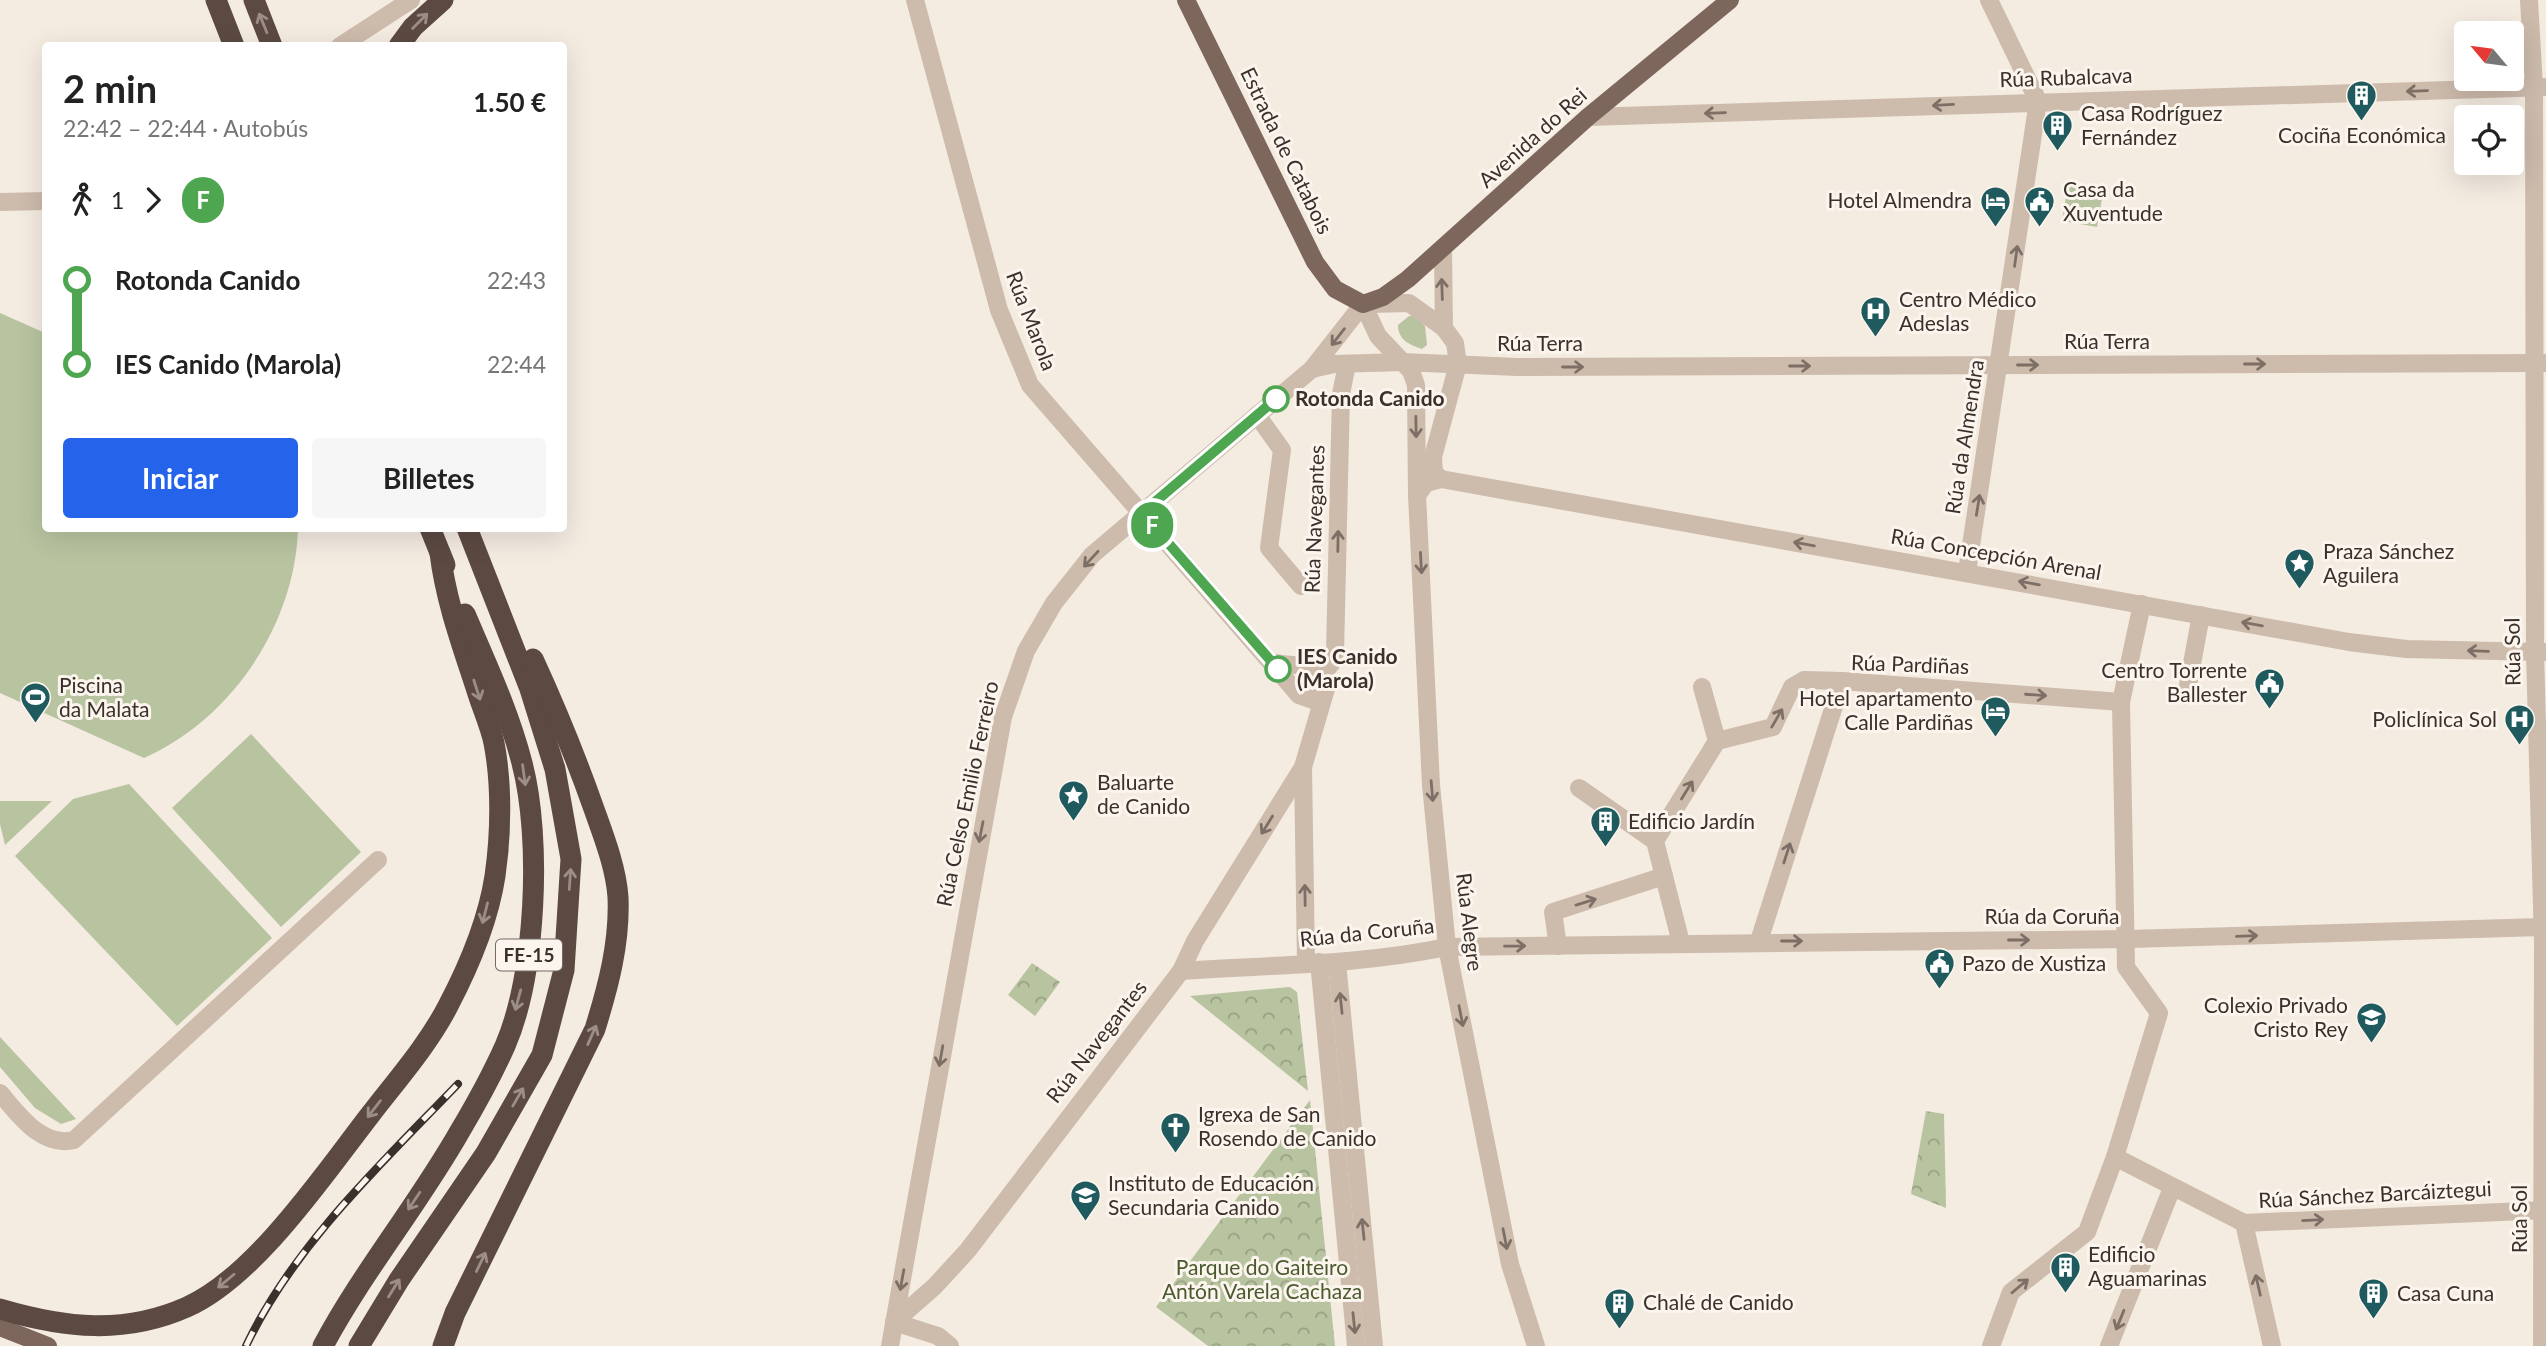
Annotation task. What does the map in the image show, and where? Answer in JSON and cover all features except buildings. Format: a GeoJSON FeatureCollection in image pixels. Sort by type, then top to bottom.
{"type":"FeatureCollection","features":[{"type":"Feature","properties":{"kind":"highway"},"geometry":{"type":"LineString","coordinates":[[216,0],[232,42]]}},
{"type":"Feature","properties":{"kind":"highway"},"geometry":{"type":"LineString","coordinates":[[254,0],[270,42]]}},
{"type":"Feature","properties":{"kind":"highway"},"geometry":{"type":"LineString","coordinates":[[401,42],[413,27],[443,0]]}},
{"type":"Feature","properties":{"kind":"highway","name":"FE-15"},"geometry":{"type":"LineString","coordinates":[[323,1346],[341,1311],[460,1133],[506,1045],[530,954],[534,856],[523,765],[502,703],[432,532]]}},
{"type":"Feature","properties":{"kind":"highway","name":"FE-15"},"geometry":{"type":"LineString","coordinates":[[359,1346],[399,1280],[486,1153],[542,1055],[564,970],[571,859],[555,769],[530,689],[470,532]]}},
{"type":"Feature","properties":{"kind":"highway"},"geometry":{"type":"LineString","coordinates":[[443,1346],[455,1313],[595,1030],[617,942],[618,896],[606,841],[570,740],[497,574],[471,532]]}},
{"type":"Feature","properties":{"kind":"highway"},"geometry":{"type":"LineString","coordinates":[[0,1309],[41,1321],[84,1327],[124,1326],[190,1306],[213,1291],[251,1258],[310,1192],[446,1010],[477,945],[495,877],[498,814],[494,743],[444,589],[440,554]]}},
{"type":"Feature","properties":{"kind":"main road","name":"Estrada de Catabois"},"geometry":{"type":"LineString","coordinates":[[1186,0],[1315,262],[1335,289],[1363,304]]}},
{"type":"Feature","properties":{"kind":"main road","name":"Avenida do Rei"},"geometry":{"type":"LineString","coordinates":[[1363,304],[1394,290],[1588,117],[1730,0]]}},
{"type":"Feature","properties":{"kind":"main road"},"geometry":{"type":"LineString","coordinates":[[0,1327],[48,1346]]}},
{"type":"Feature","properties":{"kind":"street"},"geometry":{"type":"LineString","coordinates":[[346,42],[411,0]]}},
{"type":"Feature","properties":{"kind":"street","name":"Rúa Marola"},"geometry":{"type":"LineString","coordinates":[[915,0],[999,310],[1030,385],[1299,692]]}},
{"type":"Feature","properties":{"kind":"street"},"geometry":{"type":"LineString","coordinates":[[1989,0],[2038,101]]}},
{"type":"Feature","properties":{"kind":"street","name":"Rúa Sol"},"geometry":{"type":"LineString","coordinates":[[2525,2],[2540,87],[2540,652],[2544,927],[2542,1346]]}},
{"type":"Feature","properties":{"kind":"street","name":"Rúa Rubalcava"},"geometry":{"type":"LineString","coordinates":[[1588,117],[2540,87]]}},
{"type":"Feature","properties":{"kind":"street","name":"Rúa da Almendra"},"geometry":{"type":"LineString","coordinates":[[1967,572],[2038,101]]}},
{"type":"Feature","properties":{"kind":"street"},"geometry":{"type":"LineString","coordinates":[[0,202],[42,201]]}},
{"type":"Feature","properties":{"kind":"street"},"geometry":{"type":"LineString","coordinates":[[1443,249],[1444,328]]}},
{"type":"Feature","properties":{"kind":"street"},"geometry":{"type":"LineString","coordinates":[[1403,362],[1378,336],[1363,304],[1409,303],[1444,328],[1455,343],[1458,364],[1433,457],[1434,473],[1441,479]]}},
{"type":"Feature","properties":{"kind":"street","name":"Rúa Celso Emilio Ferreiro"},"geometry":{"type":"LineString","coordinates":[[890,1346],[977,853],[1010,691],[1026,651],[1054,603],[1092,555],[1312,369],[1363,304]]}},
{"type":"Feature","properties":{"kind":"street"},"geometry":{"type":"LineString","coordinates":[[1312,369],[1347,364],[1403,362]]}},
{"type":"Feature","properties":{"kind":"street","name":"Rúa Terra"},"geometry":{"type":"LineString","coordinates":[[1403,362],[1435,366],[1458,364],[1504,367],[2541,363]]}},
{"type":"Feature","properties":{"kind":"street","name":"Rúa Alegre"},"geometry":{"type":"LineString","coordinates":[[1403,362],[1416,385],[1417,495],[1432,785],[1447,947],[1510,1264],[1536,1346]]}},
{"type":"Feature","properties":{"kind":"street","name":"Rúa Navegantes"},"geometry":{"type":"LineString","coordinates":[[1324,672],[1335,653],[1342,394],[1347,364]]}},
{"type":"Feature","properties":{"kind":"street"},"geometry":{"type":"LineString","coordinates":[[1257,415],[1282,450],[1269,548],[1301,586]]}},
{"type":"Feature","properties":{"kind":"street"},"geometry":{"type":"LineString","coordinates":[[1417,495],[1426,483],[1441,479]]}},
{"type":"Feature","properties":{"kind":"street","name":"Rúa Concepción Arenal"},"geometry":{"type":"LineString","coordinates":[[1441,479],[2406,649],[2540,652]]}},
{"type":"Feature","properties":{"kind":"street"},"geometry":{"type":"LineString","coordinates":[[1991,1346],[2011,1292],[2087,1232],[2115,1157],[2159,1013],[2126,967],[2128,939],[2121,702],[2142,604]]}},
{"type":"Feature","properties":{"kind":"street"},"geometry":{"type":"LineString","coordinates":[[2186,696],[2201,615]]}},
{"type":"Feature","properties":{"kind":"street"},"geometry":{"type":"LineString","coordinates":[[1272,662],[1315,666],[1324,672],[1328,682],[1323,695],[1313,699],[1299,692],[1296,675],[1304,667]]}},
{"type":"Feature","properties":{"kind":"street"},"geometry":{"type":"LineString","coordinates":[[1654,841],[1717,741],[1773,727],[1788,693],[1804,680],[1842,681]]}},
{"type":"Feature","properties":{"kind":"street","name":"Rúa Pardiñas"},"geometry":{"type":"LineString","coordinates":[[1759,941],[1842,681],[2121,702]]}},
{"type":"Feature","properties":{"kind":"street"},"geometry":{"type":"LineString","coordinates":[[1702,687],[1717,741]]}},
{"type":"Feature","properties":{"kind":"street","name":"Rúa Navegantes"},"geometry":{"type":"LineString","coordinates":[[1299,692],[1308,714],[1308,747]]}},
{"type":"Feature","properties":{"kind":"street","name":"Rúa Navegantes"},"geometry":{"type":"LineString","coordinates":[[894,1322],[935,1286],[968,1250],[1181,971],[1195,942],[1303,767],[1323,695]]}},
{"type":"Feature","properties":{"kind":"street","name":"Rúa Navegantes"},"geometry":{"type":"LineString","coordinates":[[1303,767],[1321,962]]}},
{"type":"Feature","properties":{"kind":"street"},"geometry":{"type":"LineString","coordinates":[[1579,788],[1654,841],[1681,943]]}},
{"type":"Feature","properties":{"kind":"street"},"geometry":{"type":"LineString","coordinates":[[0,1117],[27,1124],[54,1140],[64,1143],[75,1140],[378,860]]}},
{"type":"Feature","properties":{"kind":"street"},"geometry":{"type":"LineString","coordinates":[[1558,946],[1553,912],[1664,876]]}},
{"type":"Feature","properties":{"kind":"street","name":"Rúa da Coruña"},"geometry":{"type":"LineString","coordinates":[[1181,971],[1410,954],[1447,947],[1759,941],[2128,939],[2544,927]]}},
{"type":"Feature","properties":{"kind":"street"},"geometry":{"type":"LineString","coordinates":[[1321,962],[1356,1346]]}},
{"type":"Feature","properties":{"kind":"street"},"geometry":{"type":"LineString","coordinates":[[1321,962],[1374,1346]]}},
{"type":"Feature","properties":{"kind":"street"},"geometry":{"type":"LineString","coordinates":[[0,1093],[27,1124]]}},
{"type":"Feature","properties":{"kind":"street","name":"Rúa Sánchez Barcáiztegui"},"geometry":{"type":"LineString","coordinates":[[2115,1157],[2245,1223],[2544,1210]]}},
{"type":"Feature","properties":{"kind":"street"},"geometry":{"type":"LineString","coordinates":[[2109,1346],[2172,1188]]}},
{"type":"Feature","properties":{"kind":"street"},"geometry":{"type":"LineString","coordinates":[[2245,1223],[2272,1346]]}},
{"type":"Feature","properties":{"kind":"street"},"geometry":{"type":"LineString","coordinates":[[894,1322],[938,1336],[950,1346]]}},
{"type":"Feature","properties":{"kind":"green space"},"geometry":{"type":"Polygon","coordinates":[[[2068,184],[2104,187],[2097,227],[2062,221],[2068,184]]]}},
{"type":"Feature","properties":{"kind":"green space"},"geometry":{"type":"Polygon","coordinates":[[[0,313],[42,332],[42,532],[298,532],[294,565],[285,599],[271,633],[253,664],[231,693],[205,719],[176,741],[144,758],[0,693],[0,313]]]}},
{"type":"Feature","properties":{"kind":"green space"},"geometry":{"type":"Polygon","coordinates":[[[1409,316],[1415,316],[1425,326],[1427,345],[1422,349],[1409,344],[1400,335],[1398,325],[1409,316]]]}},
{"type":"Feature","properties":{"kind":"green space"},"geometry":{"type":"Polygon","coordinates":[[[251,734],[361,852],[281,927],[172,808],[251,734]]]}},
{"type":"Feature","properties":{"kind":"green space"},"geometry":{"type":"Polygon","coordinates":[[[129,784],[272,938],[177,1026],[15,856],[73,799],[129,784]]]}},
{"type":"Feature","properties":{"kind":"green space"},"geometry":{"type":"Polygon","coordinates":[[[0,801],[52,801],[5,845],[0,824],[0,801]]]}},
{"type":"Feature","properties":{"kind":"green space"},"geometry":{"type":"Polygon","coordinates":[[[1032,963],[1060,982],[1035,1016],[1008,995],[1032,963]]]}},
{"type":"Feature","properties":{"kind":"green space"},"geometry":{"type":"Polygon","coordinates":[[[1290,987],[1297,992],[1308,1091],[1190,996],[1290,987]]]}},
{"type":"Feature","properties":{"kind":"green space"},"geometry":{"type":"Polygon","coordinates":[[[0,1037],[76,1119],[61,1124],[35,1108],[0,1067],[0,1037]]]}},
{"type":"Feature","properties":{"kind":"green space","name":"Parque do Gaiteiro Antón Varela Cachaza"},"geometry":{"type":"Polygon","coordinates":[[[1310,1100],[1335,1346],[1208,1346],[1156,1307],[1310,1100]]]}},
{"type":"Feature","properties":{"kind":"green space"},"geometry":{"type":"Polygon","coordinates":[[[1926,1111],[1944,1114],[1946,1208],[1911,1194],[1926,1111]]]}},
{"type":"Feature","properties":{"kind":"railway"},"geometry":{"type":"LineString","coordinates":[[246,1346],[266,1309],[314,1240],[370,1175],[458,1084]]}},
{"type":"Feature","properties":{"kind":"bus line","name":"F"},"geometry":{"type":"LineString","coordinates":[[1276,399],[1142,513],[1278,669]]}},
{"type":"Feature","properties":{"kind":"place","name":"Cociña Económica"},"geometry":{"type":"Point","coordinates":[2362,123]}},
{"type":"Feature","properties":{"kind":"place","name":"Casa Rodríguez Fernández"},"geometry":{"type":"Point","coordinates":[2058,153]}},
{"type":"Feature","properties":{"kind":"place","name":"Hotel Almendra"},"geometry":{"type":"Point","coordinates":[1995,228]}},
{"type":"Feature","properties":{"kind":"place","name":"Casa da Xuventude"},"geometry":{"type":"Point","coordinates":[2040,229]}},
{"type":"Feature","properties":{"kind":"place","name":"Centro Médico Adeslas"},"geometry":{"type":"Point","coordinates":[1876,339]}},
{"type":"Feature","properties":{"kind":"place","name":"Rotonda Canido"},"geometry":{"type":"Point","coordinates":[1276,399]}},
{"type":"Feature","properties":{"kind":"place","name":"Praza Sánchez Aguilera"},"geometry":{"type":"Point","coordinates":[2300,591]}},
{"type":"Feature","properties":{"kind":"place","name":"IES Canido (Marola)"},"geometry":{"type":"Point","coordinates":[1278,669]}},
{"type":"Feature","properties":{"kind":"place","name":"Centro Torrente Ballester"},"geometry":{"type":"Point","coordinates":[2270,710]}},
{"type":"Feature","properties":{"kind":"place","name":"Piscina da Malata"},"geometry":{"type":"Point","coordinates":[36,725]}},
{"type":"Feature","properties":{"kind":"place","name":"Hotel apartamento Calle Pardiñas"},"geometry":{"type":"Point","coordinates":[1996,738]}},
{"type":"Feature","properties":{"kind":"place","name":"Policlínica Sol"},"geometry":{"type":"Point","coordinates":[2520,747]}},
{"type":"Feature","properties":{"kind":"place","name":"Baluarte de Canido"},"geometry":{"type":"Point","coordinates":[1074,822]}},
{"type":"Feature","properties":{"kind":"place","name":"Edificio Jardín"},"geometry":{"type":"Point","coordinates":[1605,849]}},
{"type":"Feature","properties":{"kind":"place","name":"Pazo de Xustiza"},"geometry":{"type":"Point","coordinates":[1939,991]}},
{"type":"Feature","properties":{"kind":"place","name":"Colexio Privado Cristo Rey"},"geometry":{"type":"Point","coordinates":[2371,1045]}},
{"type":"Feature","properties":{"kind":"place","name":"Igrexa de San Rosendo de Canido"},"geometry":{"type":"Point","coordinates":[1175,1154]}},
{"type":"Feature","properties":{"kind":"place","name":"Instituto de Educación Secundaria Canido"},"geometry":{"type":"Point","coordinates":[1085,1223]}},
{"type":"Feature","properties":{"kind":"place","name":"Edificio Aguamarinas"},"geometry":{"type":"Point","coordinates":[2065,1294]}},
{"type":"Feature","properties":{"kind":"place","name":"Casa Cuna"},"geometry":{"type":"Point","coordinates":[2374,1321]}},
{"type":"Feature","properties":{"kind":"place","name":"Chalé de Canido"},"geometry":{"type":"Point","coordinates":[1620,1330]}}]}
